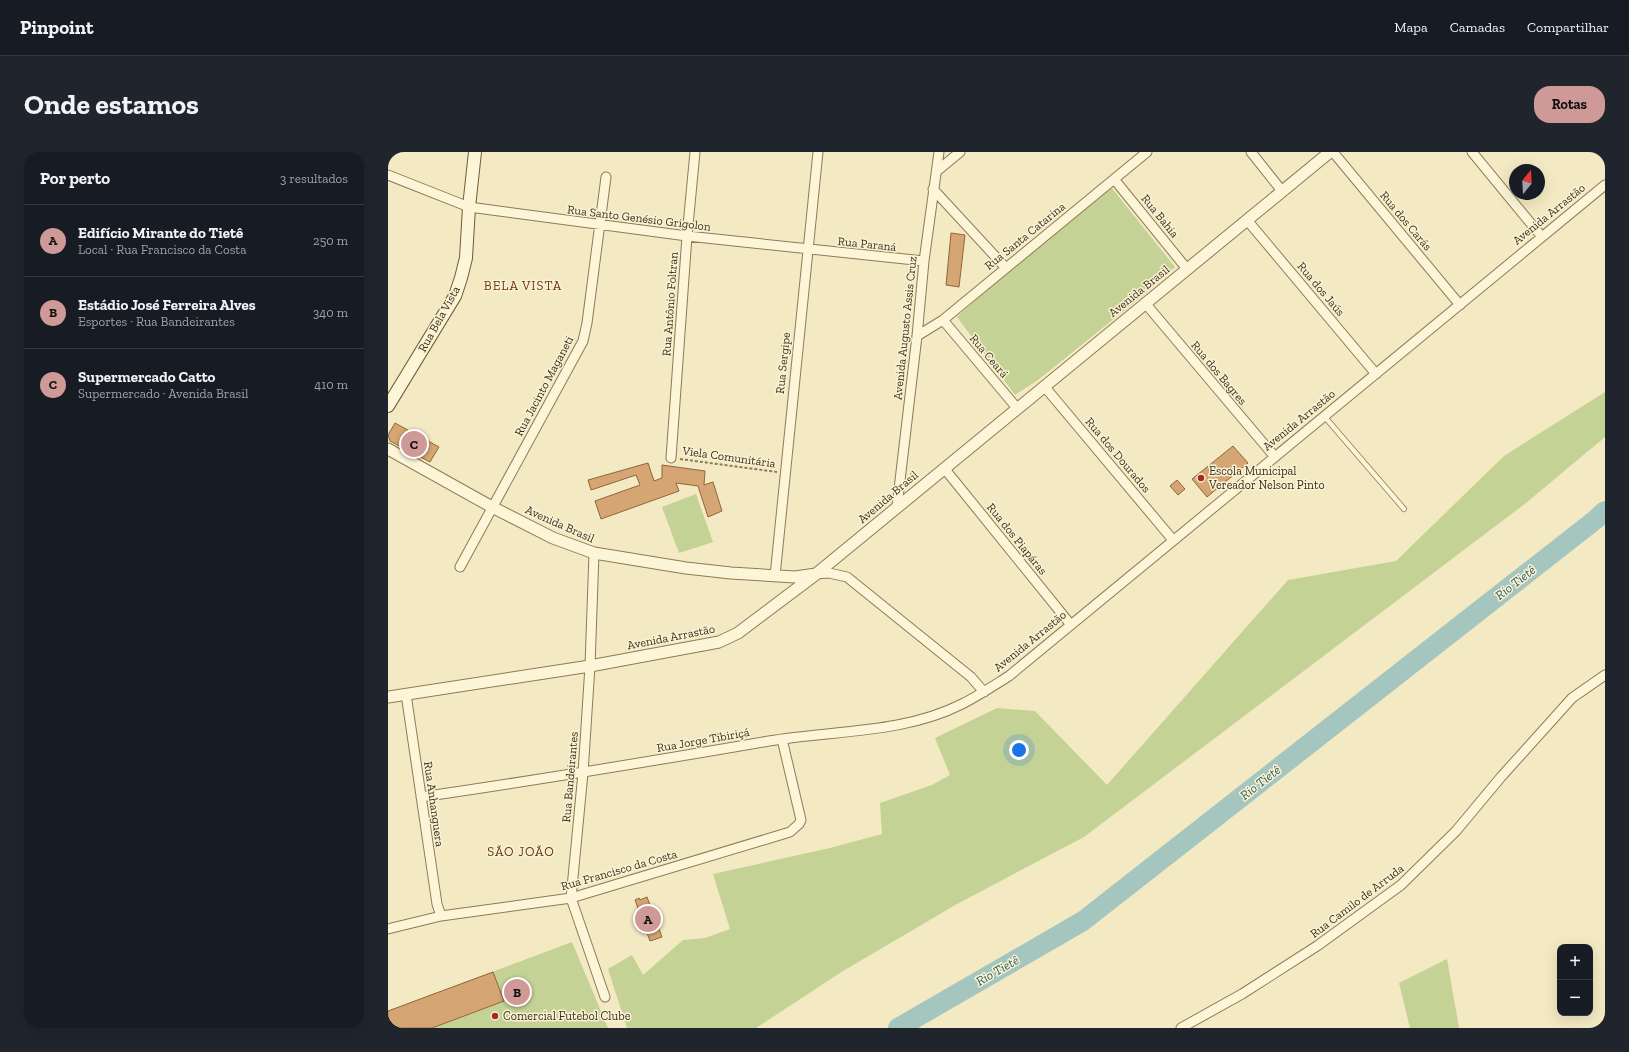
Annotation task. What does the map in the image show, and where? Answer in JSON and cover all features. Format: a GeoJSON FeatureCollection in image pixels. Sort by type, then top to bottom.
{"type":"FeatureCollection","features":[{"type":"Feature","properties":{"kind":"main road","name":"Rua Bela Vista"},"geometry":{"type":"LineString","coordinates":[[388,406],[455,296],[462,278],[466,258],[469,207],[475,152]]}},
{"type":"Feature","properties":{"kind":"street","name":"Rua Antônio Foltran"},"geometry":{"type":"LineString","coordinates":[[671,458],[687,236],[695,152]]}},
{"type":"Feature","properties":{"kind":"street","name":"Rua Sergipe"},"geometry":{"type":"LineString","coordinates":[[775,576],[784,474],[818,152]]}},
{"type":"Feature","properties":{"kind":"street","name":"Avenida Augusto Assis Cruz"},"geometry":{"type":"LineString","coordinates":[[897,506],[917,336],[924,261],[939,152]]}},
{"type":"Feature","properties":{"kind":"street"},"geometry":{"type":"LineString","coordinates":[[937,171],[960,152]]}},
{"type":"Feature","properties":{"kind":"street","name":"Rua Santa Catarina"},"geometry":{"type":"LineString","coordinates":[[917,336],[943,320],[1005,267],[1146,152]]}},
{"type":"Feature","properties":{"kind":"street"},"geometry":{"type":"LineString","coordinates":[[1251,152],[1282,191]]}},
{"type":"Feature","properties":{"kind":"street","name":"Avenida Brasil"},"geometry":{"type":"LineString","coordinates":[[388,449],[492,507],[553,538],[594,553],[686,568],[795,577],[816,574],[897,506],[1331,152]]}},
{"type":"Feature","properties":{"kind":"street","name":"Rua dos Carás"},"geometry":{"type":"LineString","coordinates":[[1331,152],[1460,304]]}},
{"type":"Feature","properties":{"kind":"street"},"geometry":{"type":"LineString","coordinates":[[1472,152],[1542,237]]}},
{"type":"Feature","properties":{"kind":"street","name":"Rua Santo Genésio Grigolon"},"geometry":{"type":"LineString","coordinates":[[388,175],[469,207],[600,225],[807,250]]}},
{"type":"Feature","properties":{"kind":"street","name":"Rua Jacinto Maganeti"},"geometry":{"type":"LineString","coordinates":[[460,567],[583,340],[587,323],[606,177]]}},
{"type":"Feature","properties":{"kind":"street","name":"Rua Bahia"},"geometry":{"type":"LineString","coordinates":[[1114,179],[1187,269]]}},
{"type":"Feature","properties":{"kind":"street","name":"Avenida Arrastão"},"geometry":{"type":"LineString","coordinates":[[984,692],[1009,676],[1605,185]]}},
{"type":"Feature","properties":{"kind":"street"},"geometry":{"type":"LineString","coordinates":[[933,189],[1005,267]]}},
{"type":"Feature","properties":{"kind":"street","name":"Rua dos Jaús"},"geometry":{"type":"LineString","coordinates":[[1247,220],[1376,374]]}},
{"type":"Feature","properties":{"kind":"street","name":"Rua Paraná"},"geometry":{"type":"LineString","coordinates":[[807,250],[924,261]]}},
{"type":"Feature","properties":{"kind":"street","name":"Rua dos Bagres"},"geometry":{"type":"LineString","coordinates":[[1145,303],[1275,457]]}},
{"type":"Feature","properties":{"kind":"street","name":"Rua Ceará"},"geometry":{"type":"LineString","coordinates":[[943,320],[1017,408]]}},
{"type":"Feature","properties":{"kind":"street","name":"Rua dos Dourados"},"geometry":{"type":"LineString","coordinates":[[1044,386],[1173,540]]}},
{"type":"Feature","properties":{"kind":"street","name":"Rua dos Piapáras"},"geometry":{"type":"LineString","coordinates":[[944,468],[1071,625]]}},
{"type":"Feature","properties":{"kind":"street","name":"Rua Bandeirantes"},"geometry":{"type":"LineString","coordinates":[[594,553],[590,666],[583,773],[571,898],[605,997]]}},
{"type":"Feature","properties":{"kind":"street"},"geometry":{"type":"LineString","coordinates":[[816,574],[829,573],[847,577],[970,677],[984,692]]}},
{"type":"Feature","properties":{"kind":"street","name":"Avenida Arrastão"},"geometry":{"type":"LineString","coordinates":[[388,697],[590,666],[719,642],[738,633],[816,574]]}},
{"type":"Feature","properties":{"kind":"street","name":"Rua Camilo de Arruda"},"geometry":{"type":"LineString","coordinates":[[1180,1028],[1242,994],[1318,946],[1401,885],[1456,831],[1501,777],[1572,698],[1605,675]]}},
{"type":"Feature","properties":{"kind":"street","name":"Rua Jorge Tibiriçá"},"geometry":{"type":"LineString","coordinates":[[421,797],[583,773],[782,739],[898,725],[931,716],[961,705],[984,692]]}},
{"type":"Feature","properties":{"kind":"street","name":"Rua Anhanguera"},"geometry":{"type":"LineString","coordinates":[[406,694],[437,904],[441,916]]}},
{"type":"Feature","properties":{"kind":"street","name":"Rua Francisco da Costa"},"geometry":{"type":"LineString","coordinates":[[388,929],[441,916],[571,898],[790,832],[799,824],[801,820],[782,739]]}},
{"type":"Feature","properties":{"kind":"lane"},"geometry":{"type":"LineString","coordinates":[[1324,416],[1404,509]]}},
{"type":"Feature","properties":{"kind":"path","name":"Viela Comunitária"},"geometry":{"type":"LineString","coordinates":[[671,458],[784,474]]}},
{"type":"Feature","properties":{"kind":"green space"},"geometry":{"type":"Polygon","coordinates":[[[1111,187],[1175,267],[1141,297],[1038,380],[1015,395],[957,317],[1009,270],[1111,187]]]}},
{"type":"Feature","properties":{"kind":"green space"},"geometry":{"type":"Polygon","coordinates":[[[1605,392],[1605,437],[1526,503],[1084,837],[957,904],[843,971],[756,1028],[627,1028],[608,969],[632,955],[643,975],[683,940],[705,938],[730,929],[713,874],[830,848],[882,834],[880,803],[932,785],[950,775],[935,738],[997,708],[1035,711],[1107,785],[1288,580],[1396,561],[1504,456],[1605,392]]]}},
{"type":"Feature","properties":{"kind":"green space"},"geometry":{"type":"Polygon","coordinates":[[[696,494],[713,542],[679,553],[662,507],[696,494]]]}},
{"type":"Feature","properties":{"kind":"green space"},"geometry":{"type":"Polygon","coordinates":[[[572,942],[608,1028],[388,1028],[388,1011],[572,942]]]}},
{"type":"Feature","properties":{"kind":"green space"},"geometry":{"type":"Polygon","coordinates":[[[1447,959],[1459,1028],[1410,1028],[1399,983],[1447,959]]]}},
{"type":"Feature","properties":{"kind":"building"},"geometry":{"type":"Polygon","coordinates":[[[951,233],[965,235],[959,287],[946,285],[951,233]]]}},
{"type":"Feature","properties":{"kind":"building"},"geometry":{"type":"Polygon","coordinates":[[[395,423],[439,447],[430,462],[390,441],[388,435],[395,423]]]}},
{"type":"Feature","properties":{"kind":"building"},"geometry":{"type":"Polygon","coordinates":[[[1233,446],[1248,463],[1207,497],[1192,479],[1233,446]]]}},
{"type":"Feature","properties":{"kind":"building"},"geometry":{"type":"Polygon","coordinates":[[[648,463],[654,481],[662,478],[662,465],[705,471],[704,485],[713,482],[722,511],[708,517],[698,486],[676,483],[679,491],[601,519],[595,501],[640,485],[636,475],[591,490],[588,480],[648,463]]]}},
{"type":"Feature","properties":{"kind":"building"},"geometry":{"type":"Polygon","coordinates":[[[1177,480],[1185,489],[1178,495],[1170,486],[1177,480]]]}},
{"type":"Feature","properties":{"kind":"building"},"geometry":{"type":"Polygon","coordinates":[[[647,897],[662,937],[650,941],[635,900],[639,898],[640,900],[647,897]]]}},
{"type":"Feature","properties":{"kind":"building"},"geometry":{"type":"Polygon","coordinates":[[[493,972],[504,1001],[432,1028],[388,1028],[388,1011],[493,972]]]}},
{"type":"Feature","properties":{"kind":"waterway","name":"Rio Tietê"},"geometry":{"type":"LineString","coordinates":[[898,1028],[1083,921],[1605,511]]}},
{"type":"Feature","properties":{"kind":"place","name":"Supermercado Catto"},"geometry":{"type":"Point","coordinates":[414,444]}},
{"type":"Feature","properties":{"kind":"place","name":"Escola Municipal Vereador Nelson Pinto"},"geometry":{"type":"Point","coordinates":[1201,478]}},
{"type":"Feature","properties":{"kind":"place","name":"Edifício Mirante do Tietê"},"geometry":{"type":"Point","coordinates":[648,919]}},
{"type":"Feature","properties":{"kind":"place","name":"Estádio José Ferreira Alves"},"geometry":{"type":"Point","coordinates":[517,992]}},
{"type":"Feature","properties":{"kind":"place","name":"Comercial Futebol Clube"},"geometry":{"type":"Point","coordinates":[495,1016]}},
{"type":"Feature","properties":{"kind":"district","name":"BELA VISTA"},"geometry":{"type":"Point","coordinates":[523,285]}},
{"type":"Feature","properties":{"kind":"district","name":"SÃO JOÃO"},"geometry":{"type":"Point","coordinates":[521,851]}}]}
